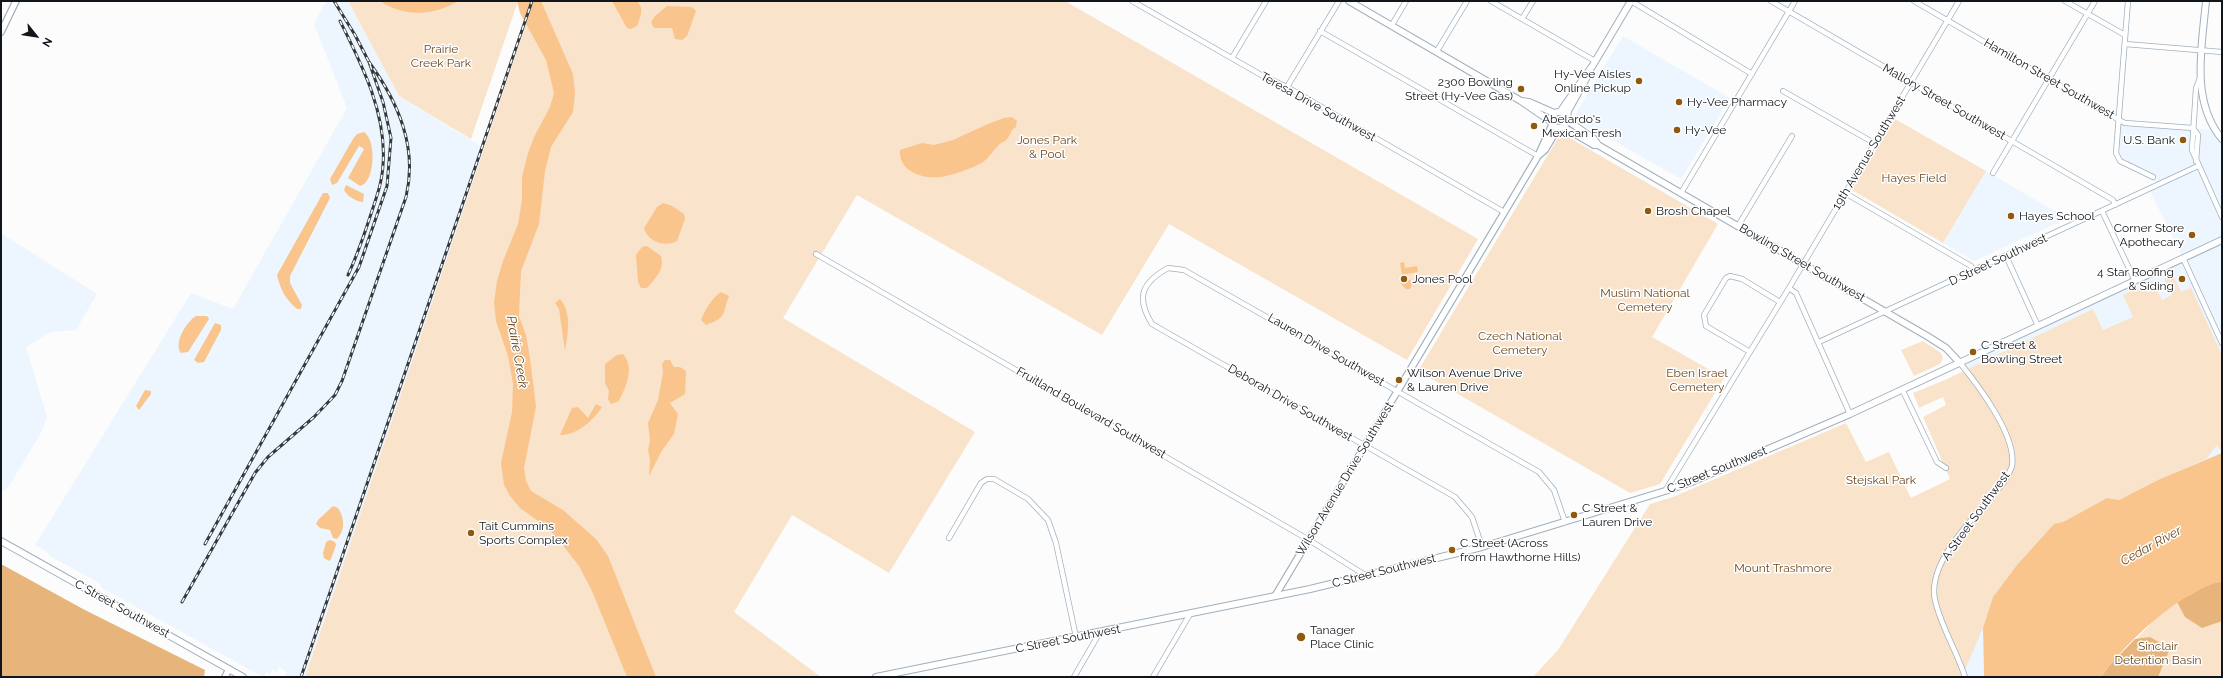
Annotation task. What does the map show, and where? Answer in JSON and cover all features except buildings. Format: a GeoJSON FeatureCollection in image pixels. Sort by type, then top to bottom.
{"type":"FeatureCollection","features":[{"type":"Feature","properties":{"kind":"main road"},"geometry":{"type":"LineString","coordinates":[[1349,1],[1521,101],[1551,123],[1554,113]]}},
{"type":"Feature","properties":{"kind":"main road"},"geometry":{"type":"LineString","coordinates":[[1521,101],[1529,102],[1554,113],[1560,112],[1594,63],[1631,1]]}},
{"type":"Feature","properties":{"kind":"main road"},"geometry":{"type":"LineString","coordinates":[[2206,1],[2201,74],[2205,106],[2219,130],[2222,139]]}},
{"type":"Feature","properties":{"kind":"main road"},"geometry":{"type":"LineString","coordinates":[[1560,128],[1567,119],[1594,63]]}},
{"type":"Feature","properties":{"kind":"main road","name":"Bowling Street Southwest"},"geometry":{"type":"LineString","coordinates":[[1560,112],[1594,139],[1598,145]]}},
{"type":"Feature","properties":{"kind":"main road","name":"Bowling Street Southwest"},"geometry":{"type":"LineString","coordinates":[[1551,123],[1594,145],[1598,145],[1886,312],[1940,344],[1960,363]]}},
{"type":"Feature","properties":{"kind":"main road","name":"C Street Southwest"},"geometry":{"type":"LineString","coordinates":[[876,677],[1190,614],[1365,575],[1482,547],[1689,483],[1850,414],[2222,240]]}},
{"type":"Feature","properties":{"kind":"main road","name":"C Street Southwest"},"geometry":{"type":"LineString","coordinates":[[1,541],[243,677]]}},
{"type":"Feature","properties":{"kind":"street"},"geometry":{"type":"LineString","coordinates":[[1,32],[16,1]]}},
{"type":"Feature","properties":{"kind":"street","name":"Teresa Drive Southwest"},"geometry":{"type":"LineString","coordinates":[[1132,1],[1232,58],[1287,87],[1504,212]]}},
{"type":"Feature","properties":{"kind":"street"},"geometry":{"type":"LineString","coordinates":[[1232,58],[1265,1]]}},
{"type":"Feature","properties":{"kind":"street"},"geometry":{"type":"LineString","coordinates":[[1287,87],[1339,1]]}},
{"type":"Feature","properties":{"kind":"street"},"geometry":{"type":"LineString","coordinates":[[1392,25],[1406,1]]}},
{"type":"Feature","properties":{"kind":"street"},"geometry":{"type":"LineString","coordinates":[[1437,51],[1467,1]]}},
{"type":"Feature","properties":{"kind":"street"},"geometry":{"type":"LineString","coordinates":[[1491,1],[1594,63]]}},
{"type":"Feature","properties":{"kind":"street"},"geometry":{"type":"LineString","coordinates":[[1522,20],[1533,1]]}},
{"type":"Feature","properties":{"kind":"street"},"geometry":{"type":"LineString","coordinates":[[1631,1],[1752,74]]}},
{"type":"Feature","properties":{"kind":"street","name":"Mallory Street Southwest"},"geometry":{"type":"LineString","coordinates":[[1771,1],[2113,200],[2115,205]]}},
{"type":"Feature","properties":{"kind":"street"},"geometry":{"type":"LineString","coordinates":[[1681,193],[1795,1]]}},
{"type":"Feature","properties":{"kind":"street","name":"Hamilton Street Southwest"},"geometry":{"type":"LineString","coordinates":[[1914,1],[2119,120],[2125,122],[2193,128]]}},
{"type":"Feature","properties":{"kind":"street","name":"19th Avenue Southwest"},"geometry":{"type":"LineString","coordinates":[[1664,491],[1789,288],[1959,1]]}},
{"type":"Feature","properties":{"kind":"street"},"geometry":{"type":"LineString","coordinates":[[2064,1],[2125,35]]}},
{"type":"Feature","properties":{"kind":"street"},"geometry":{"type":"LineString","coordinates":[[1993,173],[2094,1]]}},
{"type":"Feature","properties":{"kind":"street"},"geometry":{"type":"LineString","coordinates":[[2128,1],[2117,158],[2120,161],[2152,177]]}},
{"type":"Feature","properties":{"kind":"street"},"geometry":{"type":"LineString","coordinates":[[1320,31],[1538,156]]}},
{"type":"Feature","properties":{"kind":"street"},"geometry":{"type":"LineString","coordinates":[[2125,44],[2222,52]]}},
{"type":"Feature","properties":{"kind":"street"},"geometry":{"type":"LineString","coordinates":[[2201,74],[2196,88],[2192,150],[2222,217]]}},
{"type":"Feature","properties":{"kind":"street"},"geometry":{"type":"LineString","coordinates":[[1783,91],[1874,143]]}},
{"type":"Feature","properties":{"kind":"street","name":"Wilson Avenue Drive Southwest"},"geometry":{"type":"LineString","coordinates":[[1275,596],[1538,156],[1551,123]]}},
{"type":"Feature","properties":{"kind":"street","name":"Wilson Avenue Drive Southwest"},"geometry":{"type":"LineString","coordinates":[[1538,156],[1545,150],[1560,128]]}},
{"type":"Feature","properties":{"kind":"street"},"geometry":{"type":"LineString","coordinates":[[1738,226],[1792,136]]}},
{"type":"Feature","properties":{"kind":"street","name":"D Street Southwest"},"geometry":{"type":"LineString","coordinates":[[1819,342],[2102,212],[2197,164]]}},
{"type":"Feature","properties":{"kind":"street"},"geometry":{"type":"LineString","coordinates":[[1845,193],[1971,266],[1974,271]]}},
{"type":"Feature","properties":{"kind":"street"},"geometry":{"type":"LineString","coordinates":[[2102,212],[2135,281]]}},
{"type":"Feature","properties":{"kind":"street","name":"Fruitland Boulevard Southwest"},"geometry":{"type":"LineString","coordinates":[[816,254],[1309,540],[1365,575]]}},
{"type":"Feature","properties":{"kind":"street"},"geometry":{"type":"LineString","coordinates":[[2006,256],[2038,326]]}},
{"type":"Feature","properties":{"kind":"street"},"geometry":{"type":"LineString","coordinates":[[2183,258],[2222,343]]}},
{"type":"Feature","properties":{"kind":"street","name":"Lauren Drive Southwest"},"geometry":{"type":"LineString","coordinates":[[1147,285],[1155,275],[1168,268],[1184,270],[1398,391],[1539,472],[1554,490],[1565,522]]}},
{"type":"Feature","properties":{"kind":"street"},"geometry":{"type":"LineString","coordinates":[[1750,352],[1706,326],[1704,315],[1726,278],[1730,276],[1742,279],[1780,302]]}},
{"type":"Feature","properties":{"kind":"street","name":"Deborah Drive Southwest"},"geometry":{"type":"LineString","coordinates":[[1147,285],[1142,301],[1152,324],[1460,501],[1475,522],[1482,547]]}},
{"type":"Feature","properties":{"kind":"street"},"geometry":{"type":"LineString","coordinates":[[1789,288],[1796,293],[1850,414]]}},
{"type":"Feature","properties":{"kind":"street","name":"A Street Southwest"},"geometry":{"type":"LineString","coordinates":[[1960,363],[1992,406],[2009,442],[2012,459],[2009,474],[2004,482],[1947,551],[1935,579],[1934,599],[1965,677]]}},
{"type":"Feature","properties":{"kind":"street"},"geometry":{"type":"LineString","coordinates":[[1902,389],[1937,462],[1946,468]]}},
{"type":"Feature","properties":{"kind":"street"},"geometry":{"type":"LineString","coordinates":[[949,538],[981,483],[987,479],[994,480],[1028,499],[1040,510],[1052,530],[1076,637]]}},
{"type":"Feature","properties":{"kind":"street"},"geometry":{"type":"LineString","coordinates":[[1153,677],[1190,614]]}},
{"type":"Feature","properties":{"kind":"street"},"geometry":{"type":"LineString","coordinates":[[1074,677],[1100,632]]}},
{"type":"Feature","properties":{"kind":"street"},"geometry":{"type":"LineString","coordinates":[[225,677],[229,669]]}},
{"type":"Feature","properties":{"kind":"shaded area"},"geometry":{"type":"Polygon","coordinates":[[[326,1],[348,1],[399,96],[484,148],[305,677],[284,677],[287,672],[279,667],[277,673],[273,670],[270,674],[267,672],[263,677],[102,588],[99,583],[50,556],[47,552],[35,545],[191,293],[233,309],[347,108],[314,24],[326,1]]]}},
{"type":"Feature","properties":{"kind":"shaded area"},"geometry":{"type":"Polygon","coordinates":[[[1623,36],[1730,98],[1681,179],[1573,118],[1623,36]]]}},
{"type":"Feature","properties":{"kind":"shaded area"},"geometry":{"type":"Polygon","coordinates":[[[2119,122],[2216,130],[2222,137],[2222,453],[2160,479],[1983,628],[1984,677],[1964,677],[1936,562],[2008,459],[1960,363],[2183,258],[2149,189],[2158,184],[2117,158],[2119,122]]]}},
{"type":"Feature","properties":{"kind":"shaded area","name":"Hayes School"},"geometry":{"type":"Polygon","coordinates":[[[1986,171],[2060,214],[2066,219],[1974,261],[1943,243],[1986,171]]]}},
{"type":"Feature","properties":{"kind":"shaded area"},"geometry":{"type":"Polygon","coordinates":[[[1,233],[97,294],[76,330],[51,332],[26,347],[47,417],[42,431],[9,486],[1,493],[1,233]]]}},
{"type":"Feature","properties":{"kind":"green space","name":"Prairie Creek Park"},"geometry":{"type":"Polygon","coordinates":[[[348,1],[518,1],[471,139],[399,96],[348,1]]]}},
{"type":"Feature","properties":{"kind":"green space","name":"Jones Park & Pool"},"geometry":{"type":"Polygon","coordinates":[[[534,1],[1065,1],[1478,239],[1407,360],[1169,224],[1102,335],[857,195],[783,318],[975,432],[889,573],[792,515],[734,612],[821,677],[305,677],[534,1]]]}},
{"type":"Feature","properties":{"kind":"green space","name":"Hayes Field"},"geometry":{"type":"Polygon","coordinates":[[[1895,119],[1986,171],[1943,243],[1852,190],[1895,119]]]}},
{"type":"Feature","properties":{"kind":"green space","name":"Czech National Cemetery"},"geometry":{"type":"Polygon","coordinates":[[[1561,133],[1718,224],[1652,337],[1724,378],[1660,484],[1630,493],[1418,371],[1561,133]]]}},
{"type":"Feature","properties":{"kind":"green space","name":"Mount Trashmore"},"geometry":{"type":"Polygon","coordinates":[[[2172,273],[2181,292],[2191,288],[2222,355],[2222,449],[2220,450],[2217,445],[2206,459],[2160,479],[2119,500],[2107,498],[2063,522],[2054,524],[2017,565],[1993,597],[1983,628],[1962,677],[1533,677],[1558,650],[1650,504],[1673,497],[1846,423],[1866,462],[1889,452],[1911,498],[1950,479],[1923,417],[1946,405],[1943,397],[1919,408],[1913,393],[1945,380],[2093,309],[2103,330],[2133,317],[2123,295],[2152,281],[2162,300],[2172,295],[2163,275],[2172,273]]]}},
{"type":"Feature","properties":{"kind":"green space"},"geometry":{"type":"Polygon","coordinates":[[[1923,341],[1941,353],[1943,358],[1940,364],[1914,376],[1901,350],[1923,341]]]}},
{"type":"Feature","properties":{"kind":"green space"},"geometry":{"type":"Polygon","coordinates":[[[1,564],[83,609],[205,670],[204,677],[1,677],[1,564]]]}},
{"type":"Feature","properties":{"kind":"green space","name":"Sinclair Detention Basin"},"geometry":{"type":"Polygon","coordinates":[[[2222,581],[2222,677],[2101,677],[2158,616],[2182,599],[2222,581]]]}},
{"type":"Feature","properties":{"kind":"green space"},"geometry":{"type":"Polygon","coordinates":[[[2222,581],[2222,621],[2202,628],[2185,617],[2177,602],[2207,585],[2222,581]]]}},
{"type":"Feature","properties":{"kind":"green space","name":"Sinclair Detention Basin"},"geometry":{"type":"Polygon","coordinates":[[[2150,637],[2166,646],[2169,651],[2158,677],[2101,677],[2109,666],[2135,639],[2150,637]]]}},
{"type":"Feature","properties":{"kind":"water"},"geometry":{"type":"Polygon","coordinates":[[[380,1],[458,1],[439,10],[419,13],[399,10],[380,1]]]}},
{"type":"Feature","properties":{"kind":"water","name":"Prairie Creek"},"geometry":{"type":"Polygon","coordinates":[[[517,1],[541,1],[573,74],[575,93],[573,112],[551,147],[545,171],[539,224],[521,271],[519,316],[526,335],[536,407],[524,468],[526,481],[531,491],[563,510],[596,539],[608,556],[656,677],[627,677],[592,591],[579,566],[558,539],[545,526],[520,508],[510,496],[504,485],[501,463],[512,412],[513,384],[508,356],[496,321],[494,303],[497,281],[503,261],[518,224],[522,200],[522,177],[528,153],[534,137],[550,107],[554,93],[546,60],[520,13],[517,1]]]}},
{"type":"Feature","properties":{"kind":"water"},"geometry":{"type":"Polygon","coordinates":[[[612,1],[637,1],[641,7],[641,10],[637,26],[631,29],[627,28],[612,1]]]}},
{"type":"Feature","properties":{"kind":"water"},"geometry":{"type":"Polygon","coordinates":[[[667,6],[692,7],[696,11],[687,36],[682,40],[675,39],[672,28],[654,28],[651,22],[655,16],[667,6]]]}},
{"type":"Feature","properties":{"kind":"water"},"geometry":{"type":"Polygon","coordinates":[[[1012,117],[1017,121],[1016,127],[1006,140],[1001,143],[983,162],[974,167],[950,175],[926,177],[912,172],[903,163],[900,157],[900,150],[922,143],[934,145],[953,140],[988,124],[1004,118],[1012,117]]]}},
{"type":"Feature","properties":{"kind":"water"},"geometry":{"type":"Polygon","coordinates":[[[364,132],[368,136],[371,143],[372,152],[369,177],[365,183],[360,186],[348,178],[364,149],[359,146],[337,183],[332,185],[330,179],[353,139],[357,134],[364,132]]]}},
{"type":"Feature","properties":{"kind":"water"},"geometry":{"type":"Polygon","coordinates":[[[346,185],[364,194],[363,202],[355,200],[347,194],[344,190],[346,185]]]}},
{"type":"Feature","properties":{"kind":"water"},"geometry":{"type":"Polygon","coordinates":[[[323,193],[328,193],[330,198],[290,276],[290,283],[302,305],[301,309],[297,309],[284,294],[277,275],[323,193]]]}},
{"type":"Feature","properties":{"kind":"water"},"geometry":{"type":"Polygon","coordinates":[[[663,203],[672,206],[684,214],[685,219],[677,241],[667,244],[653,240],[646,233],[644,228],[657,207],[663,203]]]}},
{"type":"Feature","properties":{"kind":"water"},"geometry":{"type":"Polygon","coordinates":[[[647,246],[661,256],[662,265],[658,274],[647,288],[641,288],[638,282],[636,255],[642,247],[647,246]]]}},
{"type":"Feature","properties":{"kind":"water"},"geometry":{"type":"Polygon","coordinates":[[[1404,262],[1405,268],[1417,266],[1418,272],[1406,274],[1406,277],[1413,282],[1410,289],[1406,289],[1401,284],[1403,280],[1400,263],[1404,262]]]}},
{"type":"Feature","properties":{"kind":"water"},"geometry":{"type":"Polygon","coordinates":[[[721,292],[729,296],[723,314],[718,320],[706,325],[701,320],[712,301],[721,292]]]}},
{"type":"Feature","properties":{"kind":"water"},"geometry":{"type":"Polygon","coordinates":[[[560,299],[564,305],[568,317],[568,331],[565,351],[559,309],[555,303],[560,299]]]}},
{"type":"Feature","properties":{"kind":"water"},"geometry":{"type":"Polygon","coordinates":[[[196,316],[207,316],[209,319],[188,352],[181,353],[179,344],[182,333],[189,322],[196,316]]]}},
{"type":"Feature","properties":{"kind":"water"},"geometry":{"type":"Polygon","coordinates":[[[215,323],[221,325],[221,330],[204,362],[198,363],[194,360],[215,323]]]}},
{"type":"Feature","properties":{"kind":"water"},"geometry":{"type":"Polygon","coordinates":[[[623,354],[627,359],[629,371],[627,383],[619,401],[611,404],[608,399],[609,391],[605,383],[605,364],[617,355],[623,354]]]}},
{"type":"Feature","properties":{"kind":"water"},"geometry":{"type":"Polygon","coordinates":[[[665,360],[670,360],[674,367],[680,367],[686,371],[685,394],[670,403],[678,414],[674,434],[661,452],[649,476],[650,460],[648,450],[650,440],[648,423],[658,400],[663,373],[662,364],[665,360]]]}},
{"type":"Feature","properties":{"kind":"water"},"geometry":{"type":"Polygon","coordinates":[[[145,390],[151,391],[151,394],[139,410],[136,406],[145,390]]]}},
{"type":"Feature","properties":{"kind":"water"},"geometry":{"type":"Polygon","coordinates":[[[596,404],[602,407],[589,422],[572,433],[560,435],[572,408],[578,407],[588,418],[596,404]]]}},
{"type":"Feature","properties":{"kind":"water","name":"Cedar River"},"geometry":{"type":"Polygon","coordinates":[[[2222,453],[2222,581],[2189,596],[2155,620],[2125,648],[2101,677],[1984,677],[1983,628],[1993,597],[2017,565],[2054,524],[2063,522],[2107,498],[2119,500],[2160,479],[2222,453]]]}},
{"type":"Feature","properties":{"kind":"water"},"geometry":{"type":"Polygon","coordinates":[[[333,506],[338,508],[343,520],[342,532],[337,539],[333,538],[330,530],[320,528],[316,524],[318,520],[333,506]]]}},
{"type":"Feature","properties":{"kind":"water"},"geometry":{"type":"Polygon","coordinates":[[[330,540],[335,542],[336,545],[329,561],[324,558],[323,553],[326,542],[330,540]]]}},
{"type":"Feature","properties":{"kind":"railway"},"geometry":{"type":"LineString","coordinates":[[205,544],[359,267],[387,186],[391,138],[383,102],[369,62],[355,35],[334,1]]}},
{"type":"Feature","properties":{"kind":"railway"},"geometry":{"type":"LineString","coordinates":[[301,677],[532,1]]}},
{"type":"Feature","properties":{"kind":"railway"},"geometry":{"type":"LineString","coordinates":[[340,21],[357,55],[371,90],[381,127],[383,146],[383,165],[375,202],[348,275]]}},
{"type":"Feature","properties":{"kind":"railway"},"geometry":{"type":"LineString","coordinates":[[182,602],[255,473],[268,457],[314,417],[335,395],[342,381],[406,197],[409,178],[409,160],[403,126],[389,93],[369,62]]}},
{"type":"Feature","properties":{"kind":"place","name":"Hy-Vee Aisles Online Pickup"},"geometry":{"type":"Point","coordinates":[1639,81]}},
{"type":"Feature","properties":{"kind":"place","name":"2300 Bowling Street (Hy-Vee Gas)"},"geometry":{"type":"Point","coordinates":[1521,89]}},
{"type":"Feature","properties":{"kind":"place","name":"Hy-Vee Pharmacy"},"geometry":{"type":"Point","coordinates":[1679,102]}},
{"type":"Feature","properties":{"kind":"place","name":"Abelardo's Mexican Fresh"},"geometry":{"type":"Point","coordinates":[1534,126]}},
{"type":"Feature","properties":{"kind":"place","name":"Hy-Vee"},"geometry":{"type":"Point","coordinates":[1677,130]}},
{"type":"Feature","properties":{"kind":"place","name":"U.S. Bank"},"geometry":{"type":"Point","coordinates":[2183,140]}},
{"type":"Feature","properties":{"kind":"place","name":"Brosh Chapel"},"geometry":{"type":"Point","coordinates":[1648,211]}},
{"type":"Feature","properties":{"kind":"place","name":"Hayes School"},"geometry":{"type":"Point","coordinates":[2011,216]}},
{"type":"Feature","properties":{"kind":"place","name":"Corner Store Apothecary"},"geometry":{"type":"Point","coordinates":[2192,235]}},
{"type":"Feature","properties":{"kind":"place","name":"Jones Pool"},"geometry":{"type":"Point","coordinates":[1404,279]}},
{"type":"Feature","properties":{"kind":"place","name":"4 Star Roofing & Siding"},"geometry":{"type":"Point","coordinates":[2182,279]}},
{"type":"Feature","properties":{"kind":"place","name":"C Street & Bowling Street"},"geometry":{"type":"Point","coordinates":[1973,352]}},
{"type":"Feature","properties":{"kind":"place","name":"Wilson Avenue Drive & Lauren Drive"},"geometry":{"type":"Point","coordinates":[1399,380]}},
{"type":"Feature","properties":{"kind":"place","name":"C Street & Lauren Drive"},"geometry":{"type":"Point","coordinates":[1574,515]}},
{"type":"Feature","properties":{"kind":"place","name":"Tait Cummins Sports Complex"},"geometry":{"type":"Point","coordinates":[471,533]}},
{"type":"Feature","properties":{"kind":"place","name":"C Street (Across from Hawthorne Hills)"},"geometry":{"type":"Point","coordinates":[1452,550]}},
{"type":"Feature","properties":{"kind":"place","name":"Tanager Place Clinic"},"geometry":{"type":"Point","coordinates":[1301,637]}},
{"type":"Feature","properties":{"kind":"park label","name":"Muslim National Cemetery"},"geometry":{"type":"Point","coordinates":[1645,300]}},
{"type":"Feature","properties":{"kind":"park label","name":"Eben Israel Cemetery"},"geometry":{"type":"Point","coordinates":[1697,380]}},
{"type":"Feature","properties":{"kind":"park label","name":"Stejskal Park"},"geometry":{"type":"Point","coordinates":[1881,480]}}]}
